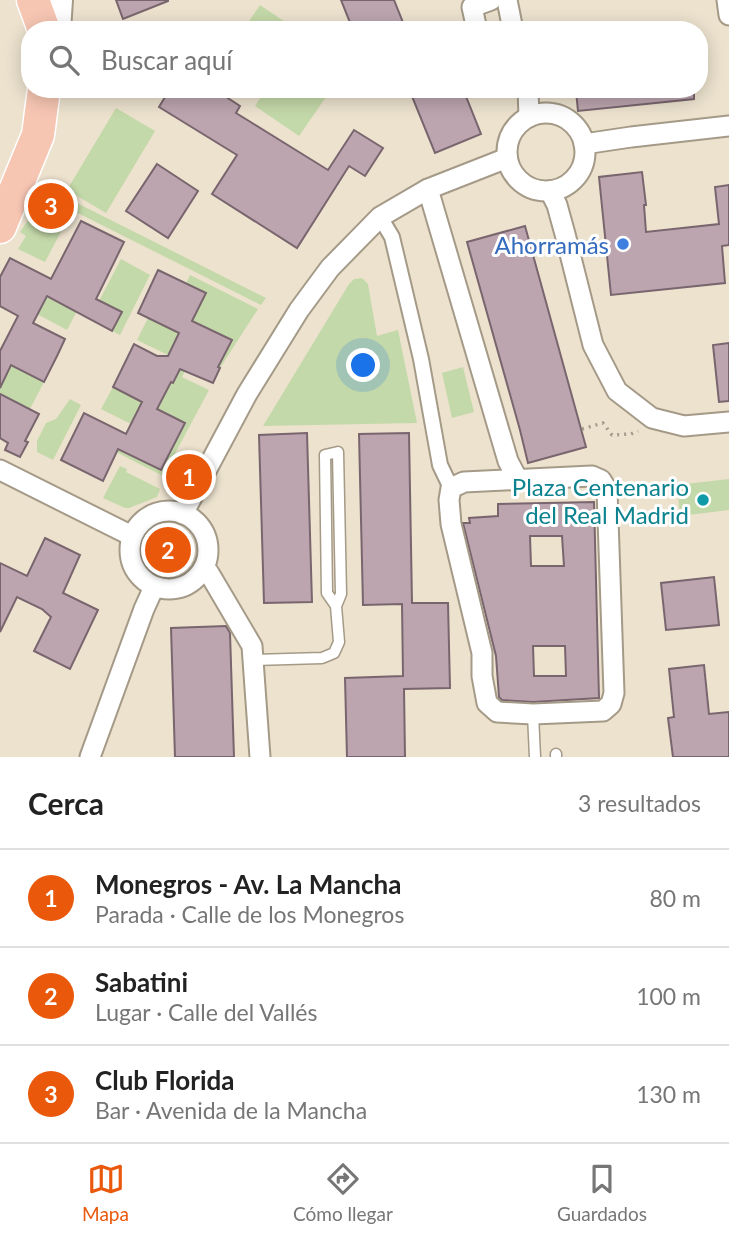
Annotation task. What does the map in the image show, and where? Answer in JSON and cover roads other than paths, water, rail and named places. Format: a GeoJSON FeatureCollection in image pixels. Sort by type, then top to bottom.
{"type":"FeatureCollection","features":[{"type":"Feature","properties":{"kind":"main road"},"geometry":{"type":"LineString","coordinates":[[33,0],[41,21]]}},
{"type":"Feature","properties":{"kind":"main road"},"geometry":{"type":"LineString","coordinates":[[0,227],[38,135],[43,98]]}},
{"type":"Feature","properties":{"kind":"street"},"geometry":{"type":"LineString","coordinates":[[59,21],[60,0]]}},
{"type":"Feature","properties":{"kind":"street"},"geometry":{"type":"LineString","coordinates":[[475,21],[472,7],[500,0],[509,21]]}},
{"type":"Feature","properties":{"kind":"street"},"geometry":{"type":"LineString","coordinates":[[727,0],[729,15]]}},
{"type":"Feature","properties":{"kind":"street"},"geometry":{"type":"LineString","coordinates":[[38,135],[48,98]]}},
{"type":"Feature","properties":{"kind":"street"},"geometry":{"type":"LineString","coordinates":[[529,98],[530,117]]}},
{"type":"Feature","properties":{"kind":"street"},"geometry":{"type":"LineString","coordinates":[[543,113],[570,121],[584,144],[585,157],[580,172],[563,187],[550,191],[527,187],[510,170],[507,146],[511,134],[519,124],[530,117],[543,113]]}},
{"type":"Feature","properties":{"kind":"street"},"geometry":{"type":"LineString","coordinates":[[584,144],[729,126]]}},
{"type":"Feature","properties":{"kind":"street"},"geometry":{"type":"LineString","coordinates":[[183,514],[247,394],[299,310],[330,268],[380,217],[428,189],[507,158]]}},
{"type":"Feature","properties":{"kind":"street"},"geometry":{"type":"LineString","coordinates":[[428,189],[509,465],[518,480]]}},
{"type":"Feature","properties":{"kind":"street"},"geometry":{"type":"LineString","coordinates":[[550,191],[557,205],[593,345],[617,391],[652,418],[684,426],[729,422]]}},
{"type":"Feature","properties":{"kind":"street"},"geometry":{"type":"LineString","coordinates":[[380,217],[392,237],[421,359],[440,465],[451,488],[451,524],[482,653],[482,676],[487,703],[497,712],[534,714],[603,711],[611,704],[614,693],[607,490],[601,480],[592,476],[464,482],[451,488]]}},
{"type":"Feature","properties":{"kind":"street"},"geometry":{"type":"LineString","coordinates":[[2,477],[132,536]]}},
{"type":"Feature","properties":{"kind":"street"},"geometry":{"type":"LineString","coordinates":[[159,513],[183,514],[203,531],[207,556],[203,569],[194,580],[182,587],[155,587],[142,578],[133,566],[130,551],[132,536],[147,518],[159,513]]}},
{"type":"Feature","properties":{"kind":"street"},"geometry":{"type":"LineString","coordinates":[[203,569],[209,573],[252,646],[260,757]]}},
{"type":"Feature","properties":{"kind":"street"},"geometry":{"type":"LineString","coordinates":[[90,757],[144,609],[155,587]]}},
{"type":"Feature","properties":{"kind":"lane"},"geometry":{"type":"LineString","coordinates":[[253,660],[322,658],[334,653],[339,642],[336,606],[341,594],[338,452],[325,455],[327,593],[336,606]]}},
{"type":"Feature","properties":{"kind":"lane"},"geometry":{"type":"LineString","coordinates":[[534,714],[535,757]]}},
{"type":"Feature","properties":{"kind":"place","name":"Club Florida"},"geometry":{"type":"Point","coordinates":[51,206]}},
{"type":"Feature","properties":{"kind":"place","name":"Ahorramás"},"geometry":{"type":"Point","coordinates":[623,244]}},
{"type":"Feature","properties":{"kind":"place","name":"Monegros - Av. La Mancha"},"geometry":{"type":"Point","coordinates":[189,477]}},
{"type":"Feature","properties":{"kind":"place","name":"Plaza Centenario del Real Madrid"},"geometry":{"type":"Point","coordinates":[703,500]}},
{"type":"Feature","properties":{"kind":"place","name":"Sabatini"},"geometry":{"type":"Point","coordinates":[168,550]}}]}
